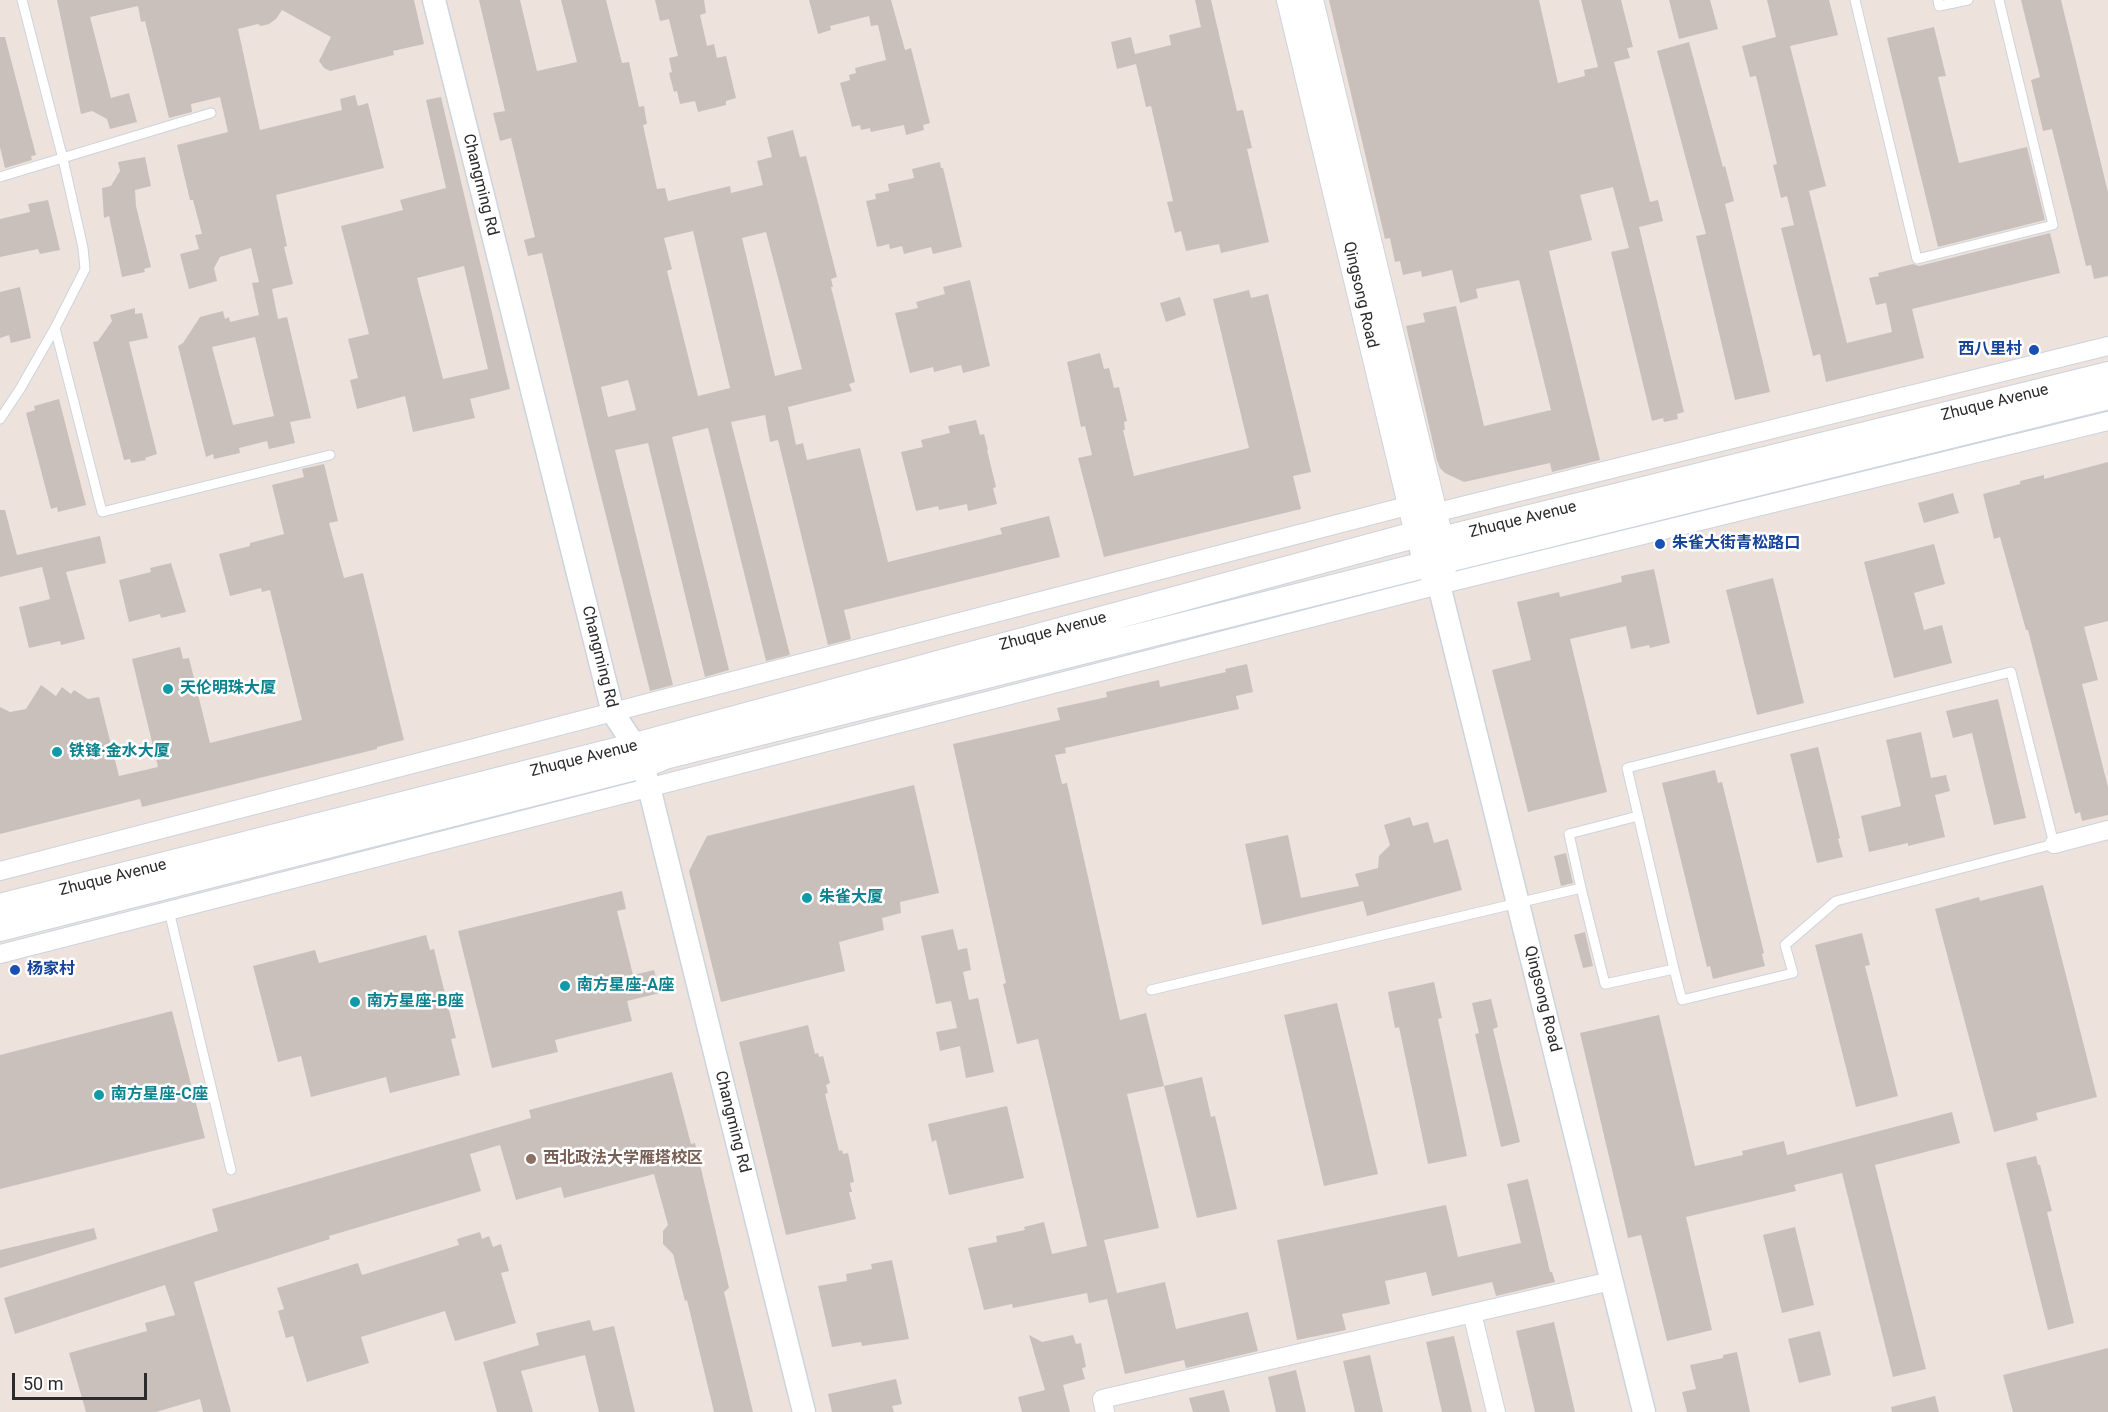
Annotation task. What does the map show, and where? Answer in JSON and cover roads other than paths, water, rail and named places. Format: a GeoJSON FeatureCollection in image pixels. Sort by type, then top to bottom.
{"type":"FeatureCollection","features":[{"type":"Feature","properties":{"kind":"main road","name":"Qingsong Road"},"geometry":{"type":"LineString","coordinates":[[1290,0],[1422,509],[1439,585]]}},
{"type":"Feature","properties":{"kind":"main road","name":"Qingsong Road"},"geometry":{"type":"LineString","coordinates":[[1310,0],[1422,509]]}},
{"type":"Feature","properties":{"kind":"main road","name":"Zhuque Avenue"},"geometry":{"type":"LineString","coordinates":[[0,928],[642,766],[677,753],[1432,550],[2108,375]]}},
{"type":"Feature","properties":{"kind":"main road","name":"Zhuque Avenue"},"geometry":{"type":"LineString","coordinates":[[1432,550],[2108,396]]}},
{"type":"Feature","properties":{"kind":"main road","name":"Zhuque Avenue"},"geometry":{"type":"LineString","coordinates":[[0,907],[642,766]]}},
{"type":"Feature","properties":{"kind":"street","name":"Changming Rd"},"geometry":{"type":"LineString","coordinates":[[434,0],[613,713],[642,766],[804,1412]]}},
{"type":"Feature","properties":{"kind":"street","name":"Zhuque Avenue"},"geometry":{"type":"LineString","coordinates":[[0,871],[613,713],[1422,509],[2108,346]]}},
{"type":"Feature","properties":{"kind":"street","name":"Zhuque Avenue"},"geometry":{"type":"LineString","coordinates":[[0,954],[169,911],[642,766],[1439,585],[2108,421]]}},
{"type":"Feature","properties":{"kind":"street","name":"Qingsong Road"},"geometry":{"type":"LineString","coordinates":[[1439,585],[1644,1412]]}},
{"type":"Feature","properties":{"kind":"street"},"geometry":{"type":"LineString","coordinates":[[2054,844],[2108,830]]}},
{"type":"Feature","properties":{"kind":"street"},"geometry":{"type":"LineString","coordinates":[[1105,1412],[1102,1400],[1611,1281]]}},
{"type":"Feature","properties":{"kind":"street"},"geometry":{"type":"LineString","coordinates":[[1472,1313],[1496,1412]]}},
{"type":"Feature","properties":{"kind":"lane"},"geometry":{"type":"LineString","coordinates":[[0,420],[55,328],[85,269],[81,237],[63,159],[22,0]]}},
{"type":"Feature","properties":{"kind":"lane"},"geometry":{"type":"LineString","coordinates":[[1855,0],[1917,259],[2053,225],[1999,0]]}},
{"type":"Feature","properties":{"kind":"lane"},"geometry":{"type":"LineString","coordinates":[[1938,0],[1940,6],[1968,0]]}},
{"type":"Feature","properties":{"kind":"lane"},"geometry":{"type":"LineString","coordinates":[[0,177],[211,113]]}},
{"type":"Feature","properties":{"kind":"lane"},"geometry":{"type":"LineString","coordinates":[[55,328],[102,512],[330,455]]}},
{"type":"Feature","properties":{"kind":"lane"},"geometry":{"type":"LineString","coordinates":[[2011,672],[2054,844],[1836,901],[1785,945],[1793,973],[1682,1000],[1638,816],[1627,768],[2011,672]]}},
{"type":"Feature","properties":{"kind":"lane"},"geometry":{"type":"LineString","coordinates":[[1638,816],[1569,834],[1581,888],[1605,984],[1674,969]]}},
{"type":"Feature","properties":{"kind":"lane"},"geometry":{"type":"LineString","coordinates":[[1151,990],[1581,888]]}},
{"type":"Feature","properties":{"kind":"lane"},"geometry":{"type":"LineString","coordinates":[[169,911],[231,1170]]}},
{"type":"Feature","properties":{"kind":"place","name":"西八里村"},"geometry":{"type":"Point","coordinates":[2034,350]}},
{"type":"Feature","properties":{"kind":"place","name":"朱雀大街青松路口"},"geometry":{"type":"Point","coordinates":[1660,544]}},
{"type":"Feature","properties":{"kind":"place","name":"天伦明珠大厦"},"geometry":{"type":"Point","coordinates":[168,689]}},
{"type":"Feature","properties":{"kind":"place","name":"铁锋·金水大厦"},"geometry":{"type":"Point","coordinates":[57,752]}},
{"type":"Feature","properties":{"kind":"place","name":"朱雀大厦"},"geometry":{"type":"Point","coordinates":[807,898]}},
{"type":"Feature","properties":{"kind":"place","name":"杨家村"},"geometry":{"type":"Point","coordinates":[15,970]}},
{"type":"Feature","properties":{"kind":"place","name":"南方星座-A座"},"geometry":{"type":"Point","coordinates":[565,986]}},
{"type":"Feature","properties":{"kind":"place","name":"南方星座-B座"},"geometry":{"type":"Point","coordinates":[355,1002]}},
{"type":"Feature","properties":{"kind":"place","name":"南方星座-C座"},"geometry":{"type":"Point","coordinates":[99,1095]}},
{"type":"Feature","properties":{"kind":"place","name":"西北政法大学雁塔校区"},"geometry":{"type":"Point","coordinates":[531,1159]}}]}
